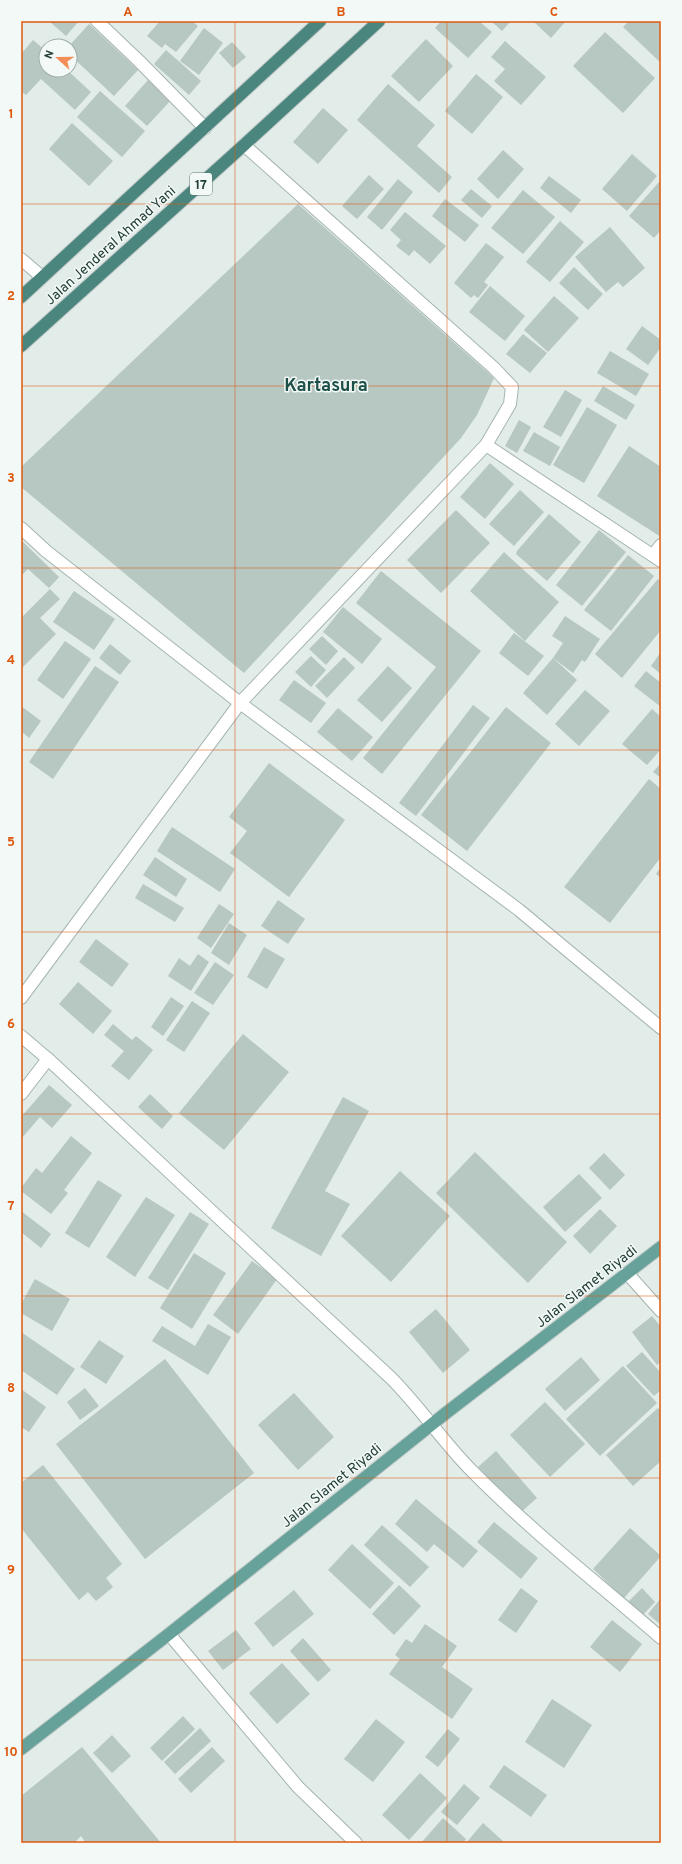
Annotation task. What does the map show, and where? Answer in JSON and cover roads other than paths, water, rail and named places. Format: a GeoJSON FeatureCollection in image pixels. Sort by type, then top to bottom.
{"type":"FeatureCollection","features":[{"type":"Feature","properties":{"kind":"highway","name":"Jalan Jenderal Ahmad Yani"},"geometry":{"type":"LineString","coordinates":[[21,296],[320,21]]}},
{"type":"Feature","properties":{"kind":"highway","name":"Jalan Jenderal Ahmad Yani"},"geometry":{"type":"LineString","coordinates":[[21,346],[379,21]]}},
{"type":"Feature","properties":{"kind":"main road","name":"Jalan Slamet Riyadi"},"geometry":{"type":"LineString","coordinates":[[21,1748],[169,1634],[431,1425],[661,1247]]}},
{"type":"Feature","properties":{"kind":"street"},"geometry":{"type":"LineString","coordinates":[[97,21],[205,128]]}},
{"type":"Feature","properties":{"kind":"street"},"geometry":{"type":"LineString","coordinates":[[21,998],[240,703],[486,445],[510,404],[512,387],[494,368],[244,145]]}},
{"type":"Feature","properties":{"kind":"street"},"geometry":{"type":"LineString","coordinates":[[21,259],[42,277]]}},
{"type":"Feature","properties":{"kind":"street"},"geometry":{"type":"LineString","coordinates":[[486,445],[657,558],[661,545]]}},
{"type":"Feature","properties":{"kind":"street"},"geometry":{"type":"LineString","coordinates":[[21,528],[51,556],[240,703],[519,910],[661,1028]]}},
{"type":"Feature","properties":{"kind":"street"},"geometry":{"type":"LineString","coordinates":[[21,1036],[48,1059],[402,1388],[431,1425],[472,1472],[510,1508],[661,1638]]}},
{"type":"Feature","properties":{"kind":"street"},"geometry":{"type":"LineString","coordinates":[[21,1094],[48,1059]]}},
{"type":"Feature","properties":{"kind":"street"},"geometry":{"type":"LineString","coordinates":[[627,1273],[661,1311]]}},
{"type":"Feature","properties":{"kind":"street"},"geometry":{"type":"LineString","coordinates":[[169,1634],[298,1787],[355,1843]]}},
{"type":"Feature","properties":{"kind":"district","name":"Kartasura"},"geometry":{"type":"Point","coordinates":[326,385]}}]}
